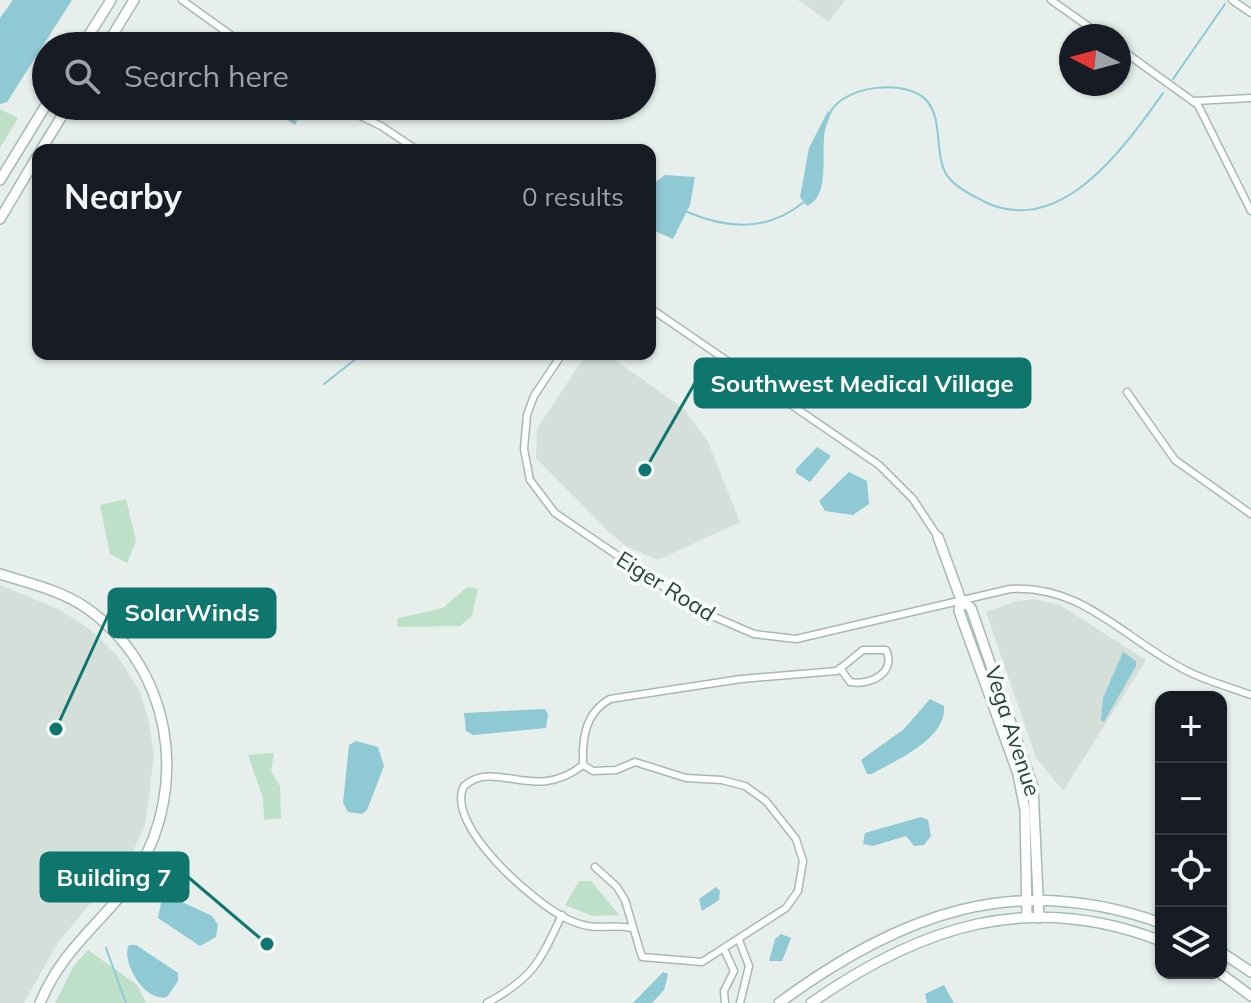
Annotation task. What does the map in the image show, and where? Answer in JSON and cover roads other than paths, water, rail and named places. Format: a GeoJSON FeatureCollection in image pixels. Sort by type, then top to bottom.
{"type":"FeatureCollection","features":[{"type":"Feature","properties":{"kind":"street"},"geometry":{"type":"LineString","coordinates":[[91,32],[111,0]]}},
{"type":"Feature","properties":{"kind":"street"},"geometry":{"type":"LineString","coordinates":[[115,32],[134,0]]}},
{"type":"Feature","properties":{"kind":"street"},"geometry":{"type":"LineString","coordinates":[[182,0],[227,32]]}},
{"type":"Feature","properties":{"kind":"street"},"geometry":{"type":"LineString","coordinates":[[1051,0],[1085,24]]}},
{"type":"Feature","properties":{"kind":"street"},"geometry":{"type":"LineString","coordinates":[[1232,0],[1251,13]]}},
{"type":"Feature","properties":{"kind":"street"},"geometry":{"type":"LineString","coordinates":[[1131,56],[1195,101],[1251,211]]}},
{"type":"Feature","properties":{"kind":"street"},"geometry":{"type":"LineString","coordinates":[[1195,101],[1251,98]]}},
{"type":"Feature","properties":{"kind":"street"},"geometry":{"type":"LineString","coordinates":[[0,180],[37,120]]}},
{"type":"Feature","properties":{"kind":"street"},"geometry":{"type":"LineString","coordinates":[[45,144],[59,120]]}},
{"type":"Feature","properties":{"kind":"street"},"geometry":{"type":"LineString","coordinates":[[369,120],[408,144]]}},
{"type":"Feature","properties":{"kind":"street"},"geometry":{"type":"LineString","coordinates":[[0,219],[32,165]]}},
{"type":"Feature","properties":{"kind":"street","name":"Vega Avenue"},"geometry":{"type":"LineString","coordinates":[[656,312],[879,465],[913,499],[938,537],[961,600],[959,611],[1022,792],[1027,918]]}},
{"type":"Feature","properties":{"kind":"street","name":"Eiger Road"},"geometry":{"type":"LineString","coordinates":[[558,360],[534,396],[527,415],[524,449],[530,480],[555,513],[687,604],[741,629],[785,639],[824,634],[1010,589],[1054,591],[1077,601],[1187,671],[1251,695]]}},
{"type":"Feature","properties":{"kind":"street"},"geometry":{"type":"LineString","coordinates":[[1127,392],[1175,460],[1251,514]]}},
{"type":"Feature","properties":{"kind":"street"},"geometry":{"type":"LineString","coordinates":[[0,574],[48,589],[84,606],[112,630],[149,684],[169,757],[163,816],[151,847],[129,883],[59,965],[40,1003]]}},
{"type":"Feature","properties":{"kind":"street","name":"Vega Avenue"},"geometry":{"type":"LineString","coordinates":[[961,600],[971,608],[1030,773],[1037,803],[1039,918]]}},
{"type":"Feature","properties":{"kind":"street"},"geometry":{"type":"LineString","coordinates":[[632,928],[598,930],[562,915],[507,874],[464,820],[459,805],[464,786],[480,776],[548,783],[570,775],[583,765],[587,724],[595,707],[610,699],[840,668],[863,650],[886,650],[889,657],[887,667],[876,680],[860,684],[850,682],[840,668]]}},
{"type":"Feature","properties":{"kind":"street"},"geometry":{"type":"LineString","coordinates":[[583,765],[593,771],[616,770],[635,762],[686,778],[722,780],[745,786],[766,801],[796,839],[803,861],[798,891],[786,908],[702,962],[642,957],[625,900],[617,887],[595,867]]}},
{"type":"Feature","properties":{"kind":"street"},"geometry":{"type":"LineString","coordinates":[[779,1003],[835,962],[905,927],[960,909],[1040,901],[1093,905],[1155,921]]}},
{"type":"Feature","properties":{"kind":"street"},"geometry":{"type":"LineString","coordinates":[[487,1003],[520,985],[535,969],[562,915]]}},
{"type":"Feature","properties":{"kind":"street"},"geometry":{"type":"LineString","coordinates":[[811,1003],[902,946],[961,927],[1039,918],[1096,923],[1155,939]]}},
{"type":"Feature","properties":{"kind":"street"},"geometry":{"type":"LineString","coordinates":[[739,940],[749,966],[740,1003]]}},
{"type":"Feature","properties":{"kind":"street"},"geometry":{"type":"LineString","coordinates":[[724,949],[734,971],[724,991],[725,1003]]}},
{"type":"Feature","properties":{"kind":"street"},"geometry":{"type":"LineString","coordinates":[[1227,956],[1251,974],[1240,988]]}},
{"type":"Feature","properties":{"kind":"street"},"geometry":{"type":"LineString","coordinates":[[1227,978],[1251,996]]}},
{"type":"Feature","properties":{"kind":"water"},"geometry":{"type":"Polygon","coordinates":[[[13,0],[72,0],[52,32],[32,32],[32,63],[7,102],[0,104],[0,18],[13,0]]]}},
{"type":"Feature","properties":{"kind":"water"},"geometry":{"type":"Polygon","coordinates":[[[828,111],[831,113],[824,135],[822,186],[819,195],[807,206],[800,197],[809,148],[828,111]]]}},
{"type":"Feature","properties":{"kind":"water"},"geometry":{"type":"Polygon","coordinates":[[[665,175],[695,177],[690,205],[673,239],[656,232],[656,182],[665,175]]]}},
{"type":"Feature","properties":{"kind":"water"},"geometry":{"type":"Polygon","coordinates":[[[817,447],[831,456],[810,482],[796,473],[796,469],[817,447]]]}},
{"type":"Feature","properties":{"kind":"water"},"geometry":{"type":"Polygon","coordinates":[[[849,472],[867,481],[869,504],[853,515],[825,511],[819,501],[849,472]]]}},
{"type":"Feature","properties":{"kind":"water"},"geometry":{"type":"Polygon","coordinates":[[[1123,652],[1136,661],[1136,666],[1104,722],[1101,720],[1103,698],[1123,652]]]}},
{"type":"Feature","properties":{"kind":"water"},"geometry":{"type":"Polygon","coordinates":[[[930,699],[944,706],[943,718],[937,729],[906,755],[867,774],[861,760],[904,729],[930,699]]]}},
{"type":"Feature","properties":{"kind":"water"},"geometry":{"type":"Polygon","coordinates":[[[545,709],[548,714],[546,728],[473,735],[466,731],[464,713],[545,709]]]}},
{"type":"Feature","properties":{"kind":"water"},"geometry":{"type":"Polygon","coordinates":[[[356,741],[378,747],[384,766],[367,810],[362,814],[348,812],[343,803],[349,745],[356,741]]]}},
{"type":"Feature","properties":{"kind":"water"},"geometry":{"type":"Polygon","coordinates":[[[921,817],[928,820],[931,836],[924,845],[914,846],[906,836],[873,846],[863,844],[865,833],[921,817]]]}},
{"type":"Feature","properties":{"kind":"water"},"geometry":{"type":"Polygon","coordinates":[[[716,887],[720,891],[719,900],[702,911],[699,899],[716,887]]]}},
{"type":"Feature","properties":{"kind":"water"},"geometry":{"type":"Polygon","coordinates":[[[167,895],[212,916],[218,925],[216,937],[200,946],[158,918],[162,897],[167,895]]]}},
{"type":"Feature","properties":{"kind":"water"},"geometry":{"type":"Polygon","coordinates":[[[781,934],[791,938],[782,961],[769,961],[775,939],[781,934]]]}},
{"type":"Feature","properties":{"kind":"water"},"geometry":{"type":"Polygon","coordinates":[[[129,945],[136,945],[178,973],[178,981],[167,997],[151,994],[136,979],[128,961],[129,945]]]}},
{"type":"Feature","properties":{"kind":"water"},"geometry":{"type":"Polygon","coordinates":[[[663,972],[668,974],[664,990],[652,1003],[633,1003],[663,972]]]}},
{"type":"Feature","properties":{"kind":"water"},"geometry":{"type":"Polygon","coordinates":[[[944,985],[954,1003],[927,1003],[925,994],[944,985]]]}},
{"type":"Feature","properties":{"kind":"waterway"},"geometry":{"type":"LineString","coordinates":[[1173,79],[1225,4]]}},
{"type":"Feature","properties":{"kind":"waterway"},"geometry":{"type":"LineString","coordinates":[[830,113],[848,96],[861,91],[891,87],[918,94],[932,109],[943,168],[948,177],[983,201],[1011,210],[1038,208],[1064,198],[1088,182],[1130,138],[1163,93]]}},
{"type":"Feature","properties":{"kind":"waterway"},"geometry":{"type":"LineString","coordinates":[[687,212],[717,222],[747,225],[776,219],[804,202]]}},
{"type":"Feature","properties":{"kind":"waterway"},"geometry":{"type":"LineString","coordinates":[[324,384],[354,360]]}},
{"type":"Feature","properties":{"kind":"waterway"},"geometry":{"type":"LineString","coordinates":[[106,948],[126,1003]]}},
{"type":"Feature","properties":{"kind":"place","name":"Southwest Medical Village"},"geometry":{"type":"Point","coordinates":[645,470]}},
{"type":"Feature","properties":{"kind":"place","name":"SolarWinds"},"geometry":{"type":"Point","coordinates":[56,729]}},
{"type":"Feature","properties":{"kind":"place","name":"Building 7"},"geometry":{"type":"Point","coordinates":[267,944]}}]}
